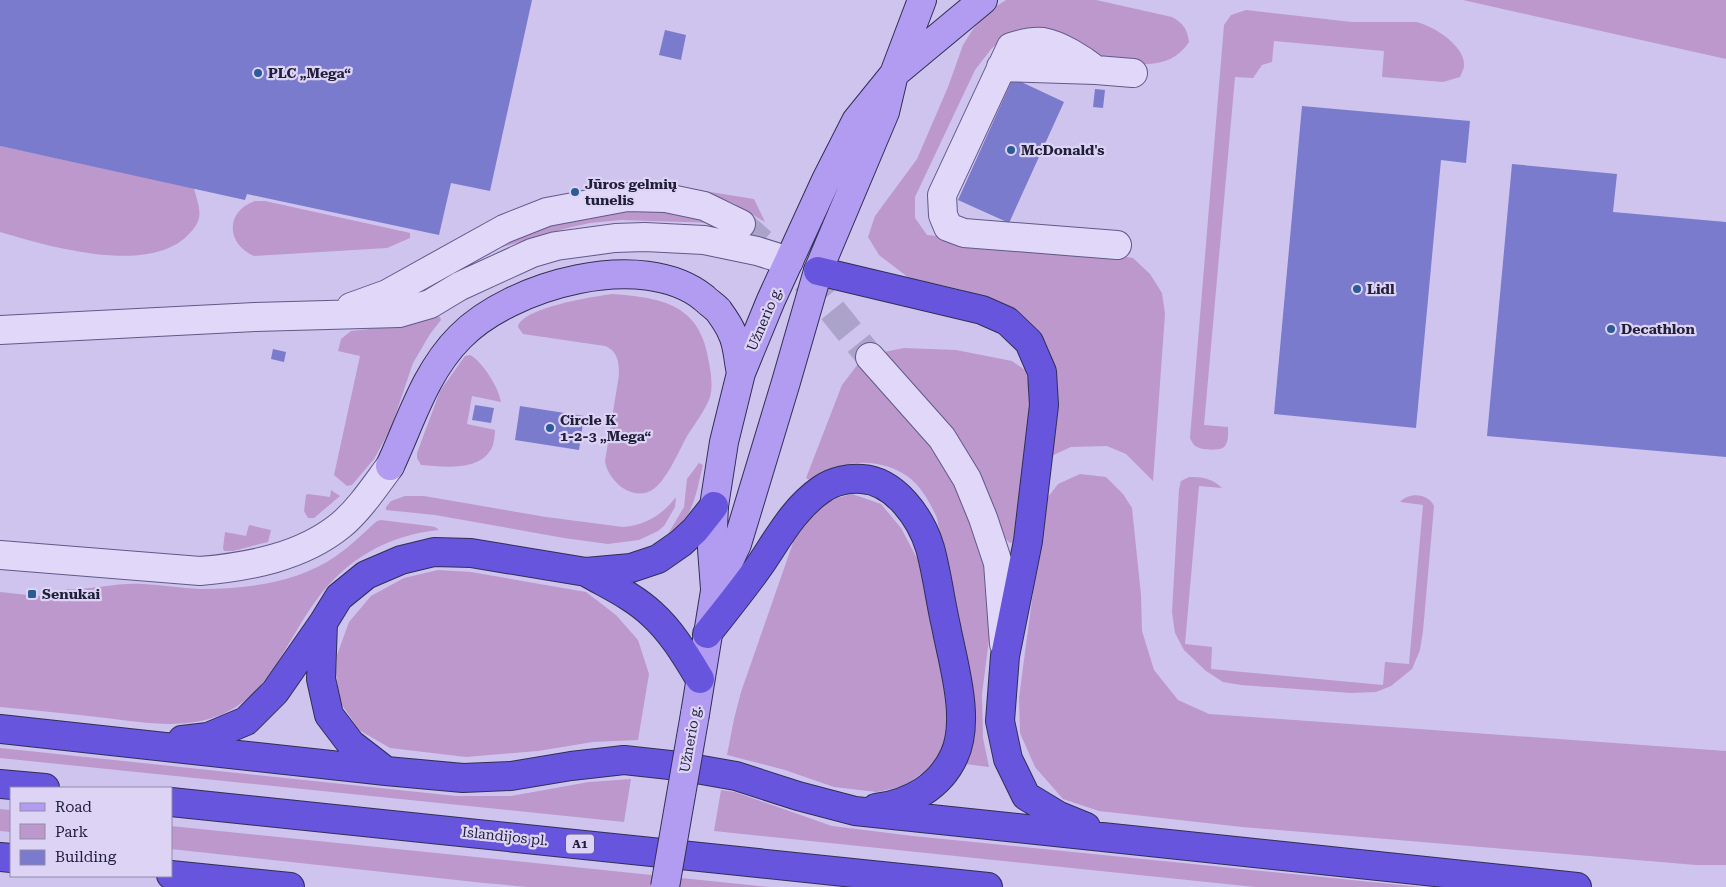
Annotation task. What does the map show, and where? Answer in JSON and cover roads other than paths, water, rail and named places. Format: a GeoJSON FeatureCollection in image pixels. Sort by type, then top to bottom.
{"type":"FeatureCollection","features":[{"type":"Feature","properties":{"kind":"highway"},"geometry":{"type":"LineString","coordinates":[[818,271],[982,310],[1007,321],[1029,342],[1042,372],[1044,405],[1028,540],[1005,656],[1000,721],[1008,759],[1026,796],[1059,816],[1113,838]]}},
{"type":"Feature","properties":{"kind":"highway"},"geometry":{"type":"LineString","coordinates":[[707,634],[760,566],[794,514],[823,488],[849,478],[872,480],[894,492],[914,514],[930,547],[961,700],[961,728],[955,755],[939,780],[919,795],[889,806],[855,811]]}},
{"type":"Feature","properties":{"kind":"highway"},"geometry":{"type":"LineString","coordinates":[[143,745],[208,737],[246,721],[275,692],[324,623],[339,597],[366,575],[400,560],[434,552],[471,553],[586,572],[631,568],[658,559],[681,543],[714,506]]}},
{"type":"Feature","properties":{"kind":"highway"},"geometry":{"type":"LineString","coordinates":[[586,572],[626,595],[651,613],[669,632],[700,679]]}},
{"type":"Feature","properties":{"kind":"highway"},"geometry":{"type":"LineString","coordinates":[[324,623],[321,679],[329,715],[351,744],[386,771]]}},
{"type":"Feature","properties":{"kind":"highway"},"geometry":{"type":"LineString","coordinates":[[0,730],[463,778],[511,776],[624,760],[679,766],[736,776],[855,811],[1577,887]]}},
{"type":"Feature","properties":{"kind":"highway"},"geometry":{"type":"LineString","coordinates":[[0,784],[34,787]]}},
{"type":"Feature","properties":{"kind":"highway","name":"Islandijos pl."},"geometry":{"type":"LineString","coordinates":[[172,802],[988,887]]}},
{"type":"Feature","properties":{"kind":"highway"},"geometry":{"type":"LineString","coordinates":[[172,875],[290,887]]}},
{"type":"Feature","properties":{"kind":"main road","name":"Užnerio g."},"geometry":{"type":"LineString","coordinates":[[665,887],[715,591],[737,544],[818,271],[885,112],[894,74],[922,0]]}},
{"type":"Feature","properties":{"kind":"main road"},"geometry":{"type":"LineString","coordinates":[[894,74],[983,0]]}},
{"type":"Feature","properties":{"kind":"main road","name":"Užnerio g."},"geometry":{"type":"LineString","coordinates":[[715,591],[712,549],[714,506],[724,442],[741,373],[826,180],[856,121],[894,74]]}},
{"type":"Feature","properties":{"kind":"main road"},"geometry":{"type":"LineString","coordinates":[[789,262],[818,271]]}},
{"type":"Feature","properties":{"kind":"main road"},"geometry":{"type":"LineString","coordinates":[[390,466],[428,380],[442,357],[461,336],[481,320],[514,300],[551,286],[594,276],[638,274],[674,282],[696,292],[717,309],[733,333],[741,373]]}},
{"type":"Feature","properties":{"kind":"street"},"geometry":{"type":"LineString","coordinates":[[1117,245],[964,234],[948,227],[943,215],[942,195],[1011,47],[1043,42],[1076,55],[1096,70],[1132,73]]}},
{"type":"Feature","properties":{"kind":"street"},"geometry":{"type":"LineString","coordinates":[[329,314],[387,294],[504,229],[547,212],[627,197],[666,198],[704,206],[741,224]]}},
{"type":"Feature","properties":{"kind":"street"},"geometry":{"type":"LineString","coordinates":[[0,330],[329,314],[399,313],[430,304],[460,286],[532,253],[584,241],[645,237],[704,240],[757,251],[789,262]]}},
{"type":"Feature","properties":{"kind":"street"},"geometry":{"type":"LineString","coordinates":[[870,357],[942,438],[967,479],[983,518],[998,563],[1005,656]]}},
{"type":"Feature","properties":{"kind":"street"},"geometry":{"type":"LineString","coordinates":[[0,555],[200,572],[255,564],[315,542],[341,525],[362,503],[390,466]]}},
{"type":"Feature","properties":{"kind":"tunnel"},"geometry":{"type":"LineString","coordinates":[[741,224],[815,289],[870,357]]}},
{"type":"Feature","properties":{"kind":"place","name":"PLC „Mega“"},"geometry":{"type":"Point","coordinates":[258,73]}},
{"type":"Feature","properties":{"kind":"place","name":"McDonald's"},"geometry":{"type":"Point","coordinates":[1011,150]}},
{"type":"Feature","properties":{"kind":"place","name":"Jūros gelmių tunelis"},"geometry":{"type":"Point","coordinates":[575,192]}},
{"type":"Feature","properties":{"kind":"place","name":"Lidl"},"geometry":{"type":"Point","coordinates":[1357,289]}},
{"type":"Feature","properties":{"kind":"place","name":"Decathlon"},"geometry":{"type":"Point","coordinates":[1611,329]}},
{"type":"Feature","properties":{"kind":"place","name":"Circle K 1-2-3 „Mega“"},"geometry":{"type":"Point","coordinates":[550,428]}},
{"type":"Feature","properties":{"kind":"place","name":"Senukai"},"geometry":{"type":"Point","coordinates":[32,594]}}]}
